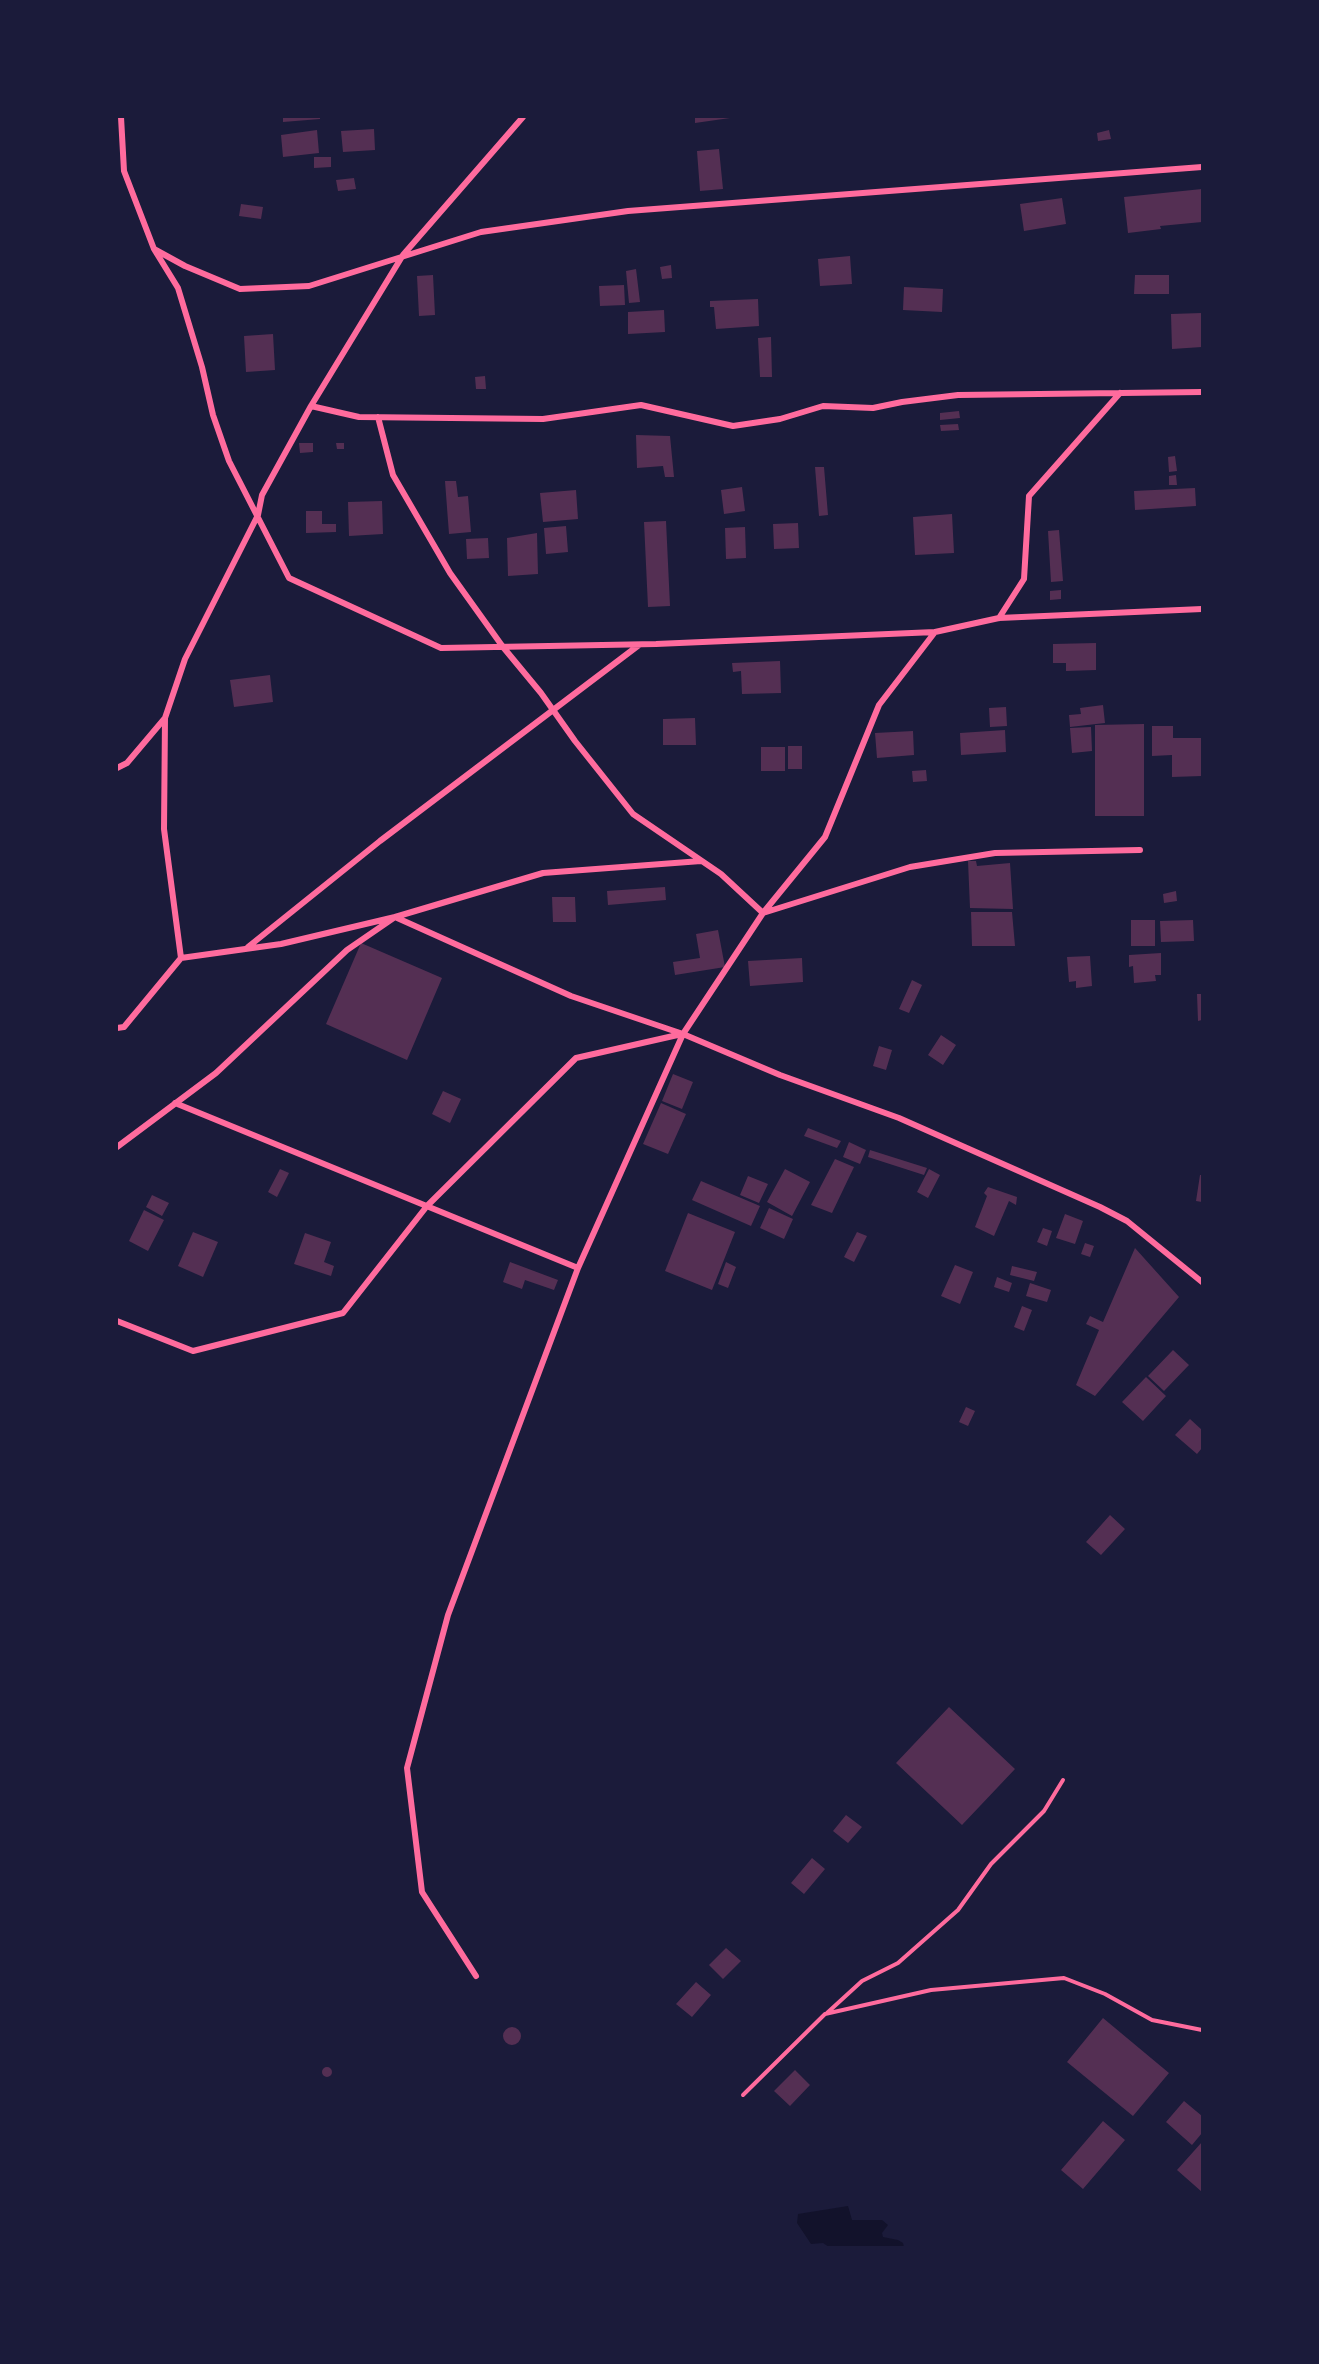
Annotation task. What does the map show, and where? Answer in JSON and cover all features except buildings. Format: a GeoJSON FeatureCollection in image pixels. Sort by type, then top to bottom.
{"type":"FeatureCollection","features":[{"type":"Feature","properties":{"kind":"street"},"geometry":{"type":"LineString","coordinates":[[121,117],[124,171],[154,249],[178,288],[202,367],[213,415],[229,461],[289,578],[441,648],[639,644],[935,632],[999,618],[1202,609]]}},
{"type":"Feature","properties":{"kind":"street"},"geometry":{"type":"LineString","coordinates":[[181,958],[164,829],[165,718],[186,659],[258,515],[262,495],[311,406],[403,255],[523,117]]}},
{"type":"Feature","properties":{"kind":"street"},"geometry":{"type":"LineString","coordinates":[[154,249],[185,266],[240,289],[309,286],[482,232],[628,211],[1202,167]]}},
{"type":"Feature","properties":{"kind":"street"},"geometry":{"type":"LineString","coordinates":[[311,406],[359,417],[543,418],[641,405],[733,426],[780,419],[823,406],[873,408],[958,395],[1202,392]]}},
{"type":"Feature","properties":{"kind":"street"},"geometry":{"type":"LineString","coordinates":[[999,618],[1024,579],[1029,496],[1120,393]]}},
{"type":"Feature","properties":{"kind":"street"},"geometry":{"type":"LineString","coordinates":[[378,417],[393,475],[450,573],[575,741],[633,814],[721,873],[764,913]]}},
{"type":"Feature","properties":{"kind":"street"},"geometry":{"type":"LineString","coordinates":[[476,1976],[422,1892],[406,1768],[448,1615],[578,1268],[683,1034],[764,913],[825,837],[879,705],[935,632]]}},
{"type":"Feature","properties":{"kind":"street"},"geometry":{"type":"LineString","coordinates":[[246,949],[380,841],[639,644]]}},
{"type":"Feature","properties":{"kind":"street"},"geometry":{"type":"LineString","coordinates":[[117,768],[127,763],[165,718]]}},
{"type":"Feature","properties":{"kind":"street"},"geometry":{"type":"LineString","coordinates":[[764,913],[910,867],[995,853],[1140,850]]}},
{"type":"Feature","properties":{"kind":"street"},"geometry":{"type":"LineString","coordinates":[[117,1028],[124,1027],[181,958],[280,944],[394,917],[543,873],[702,861]]}},
{"type":"Feature","properties":{"kind":"street"},"geometry":{"type":"LineString","coordinates":[[394,917],[571,996],[683,1034],[780,1075],[899,1118],[1100,1207],[1135,1227],[1202,1282]]}},
{"type":"Feature","properties":{"kind":"street"},"geometry":{"type":"LineString","coordinates":[[117,1147],[216,1073],[347,950],[394,917]]}},
{"type":"Feature","properties":{"kind":"street"},"geometry":{"type":"LineString","coordinates":[[117,1321],[193,1352],[343,1313],[427,1206],[576,1058],[683,1034]]}},
{"type":"Feature","properties":{"kind":"street"},"geometry":{"type":"LineString","coordinates":[[176,1103],[578,1268]]}},
{"type":"Feature","properties":{"kind":"path"},"geometry":{"type":"LineString","coordinates":[[743,2095],[862,1981],[898,1963],[958,1910],[991,1864],[1044,1811],[1063,1780]]}},
{"type":"Feature","properties":{"kind":"path"},"geometry":{"type":"LineString","coordinates":[[825,2014],[931,1990],[1064,1978],[1105,1994],[1152,2020],[1202,2030]]}},
{"type":"Feature","properties":{"kind":"shaded area"},"geometry":{"type":"Polygon","coordinates":[[[848,2206],[852,2220],[882,2220],[888,2225],[882,2233],[883,2237],[898,2240],[903,2243],[904,2247],[829,2247],[823,2243],[811,2244],[797,2223],[798,2214],[848,2206]]]}}]}
